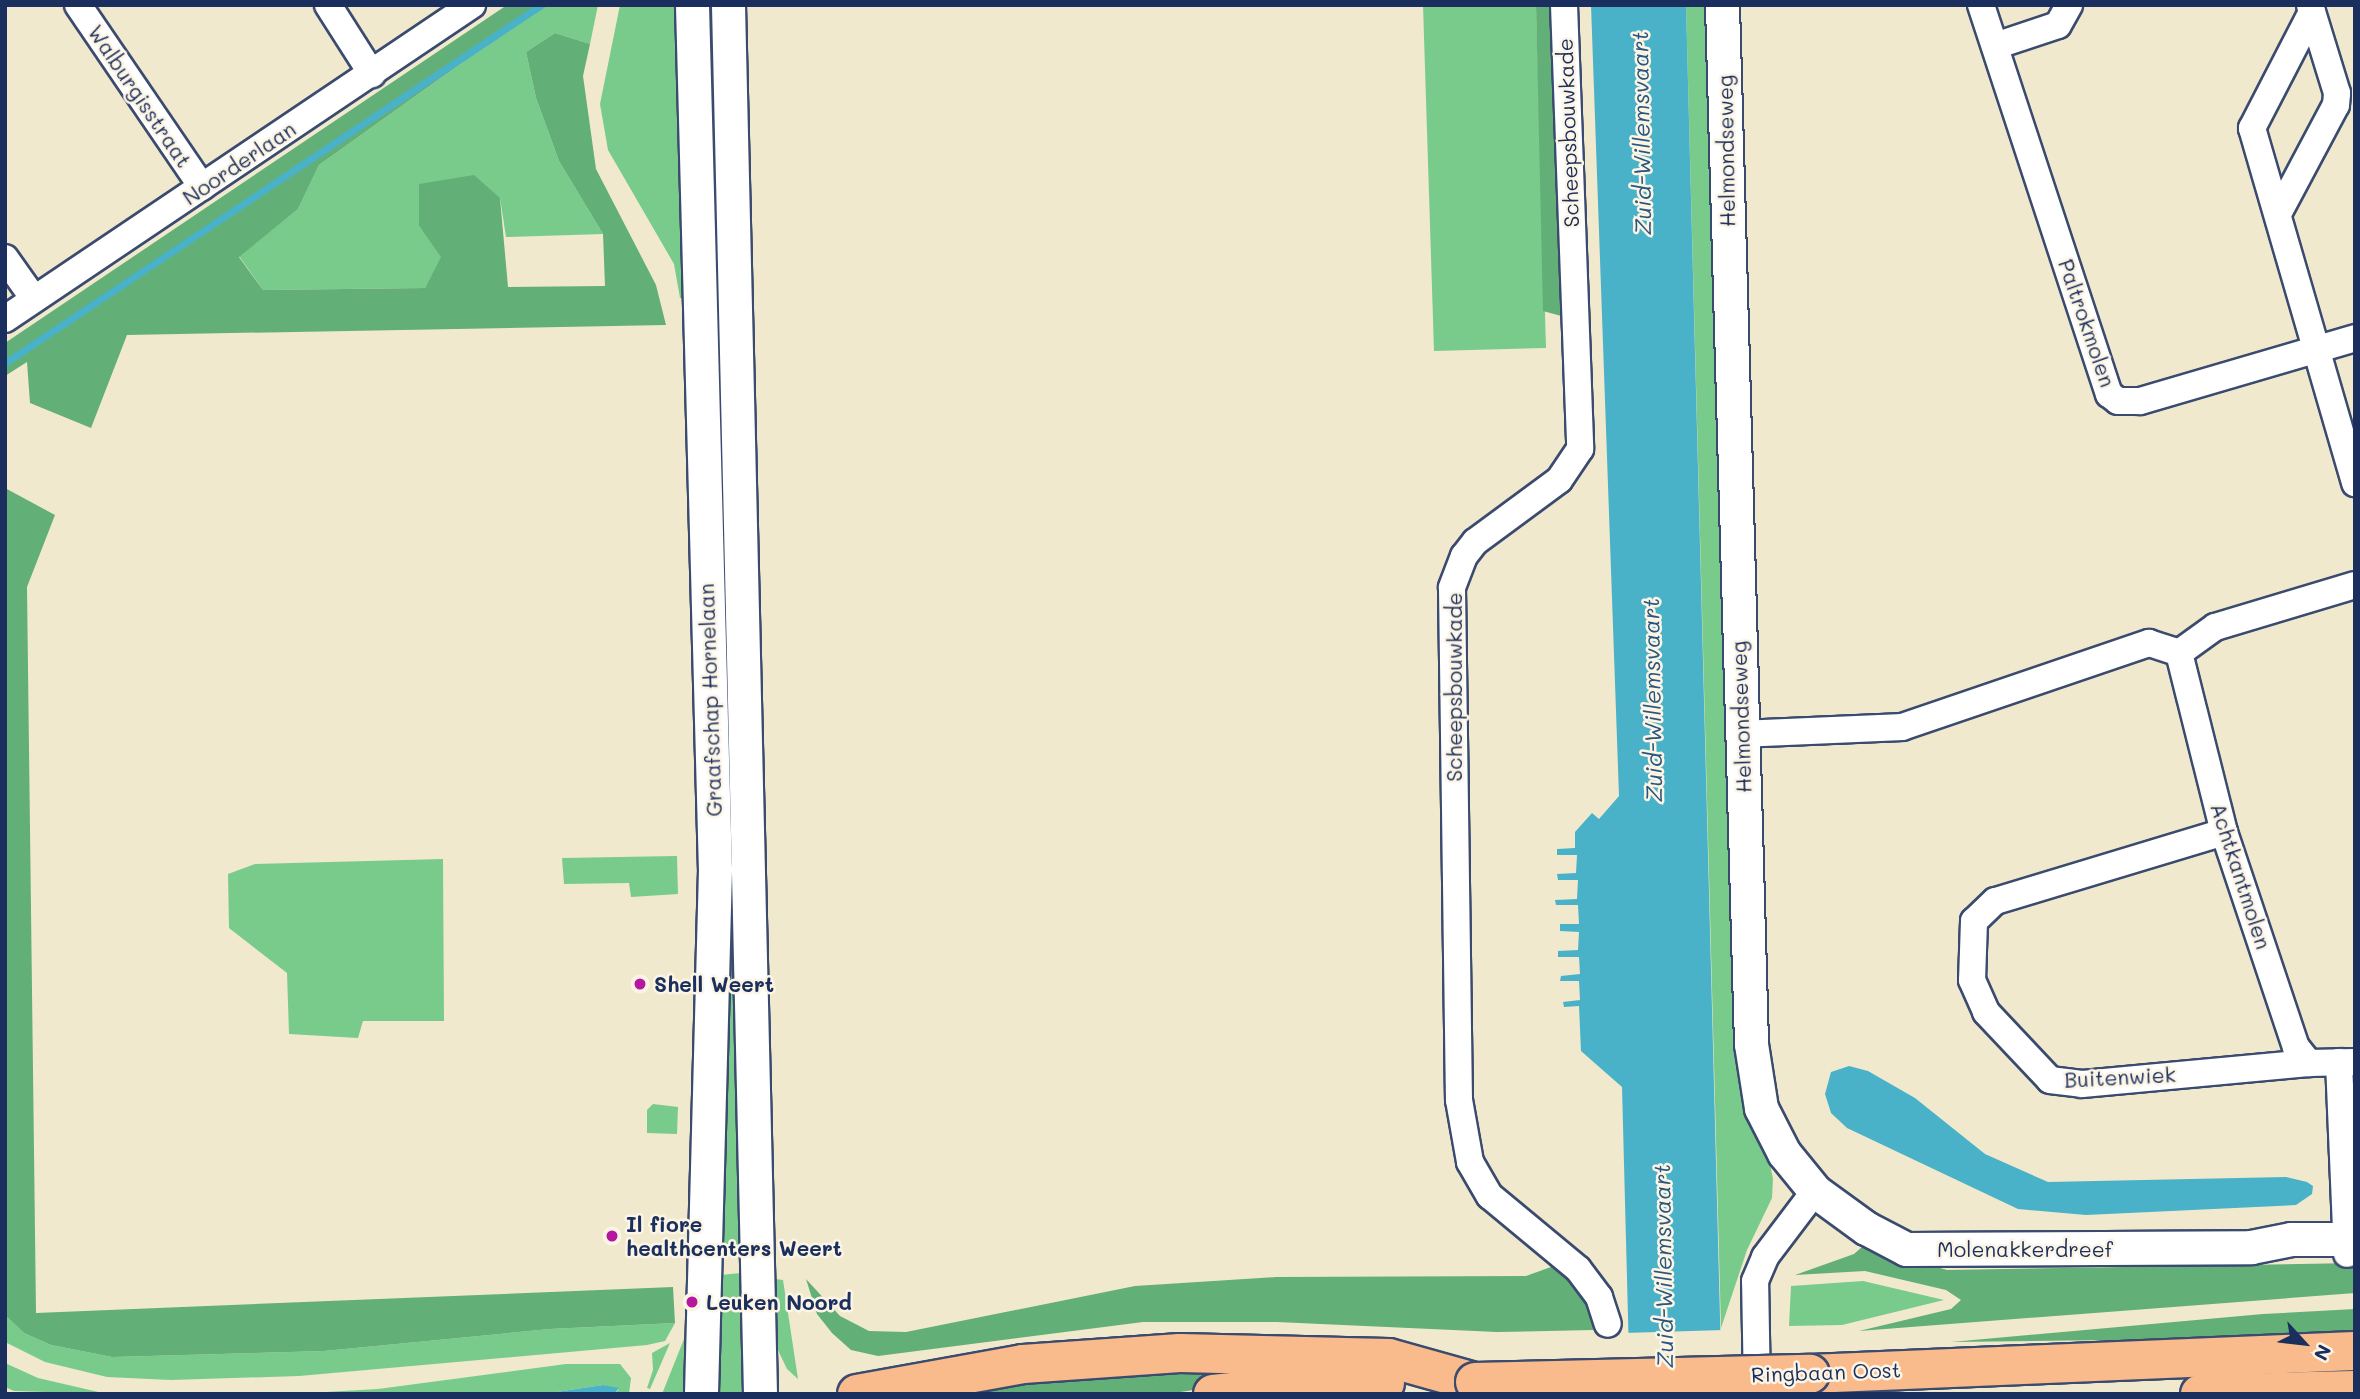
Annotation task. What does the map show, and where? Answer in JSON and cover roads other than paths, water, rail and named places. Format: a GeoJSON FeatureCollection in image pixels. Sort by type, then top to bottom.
{"type":"FeatureCollection","features":[{"type":"Feature","properties":{"kind":"main road","name":"Ringbaan Oost"},"geometry":{"type":"LineString","coordinates":[[1213,1394],[1320,1383],[1810,1374],[2355,1350]]}},
{"type":"Feature","properties":{"kind":"main road"},"geometry":{"type":"LineString","coordinates":[[858,1394],[1023,1364],[1180,1353],[1389,1357],[1475,1382]]}},
{"type":"Feature","properties":{"kind":"main road"},"geometry":{"type":"LineString","coordinates":[[2200,1394],[2355,1390]]}},
{"type":"Feature","properties":{"kind":"street","name":"Walburgisstraat"},"geometry":{"type":"LineString","coordinates":[[78,5],[202,187]]}},
{"type":"Feature","properties":{"kind":"street"},"geometry":{"type":"LineString","coordinates":[[328,5],[372,74]]}},
{"type":"Feature","properties":{"kind":"street","name":"Noorderlaan"},"geometry":{"type":"LineString","coordinates":[[5,318],[472,5]]}},
{"type":"Feature","properties":{"kind":"street","name":"Graafschap Hornelaan"},"geometry":{"type":"LineString","coordinates":[[692,5],[715,869],[701,1394]]}},
{"type":"Feature","properties":{"kind":"street","name":"Graafschap Hornelaan"},"geometry":{"type":"LineString","coordinates":[[728,5],[760,1394]]}},
{"type":"Feature","properties":{"kind":"street","name":"Scheepsbouwkade"},"geometry":{"type":"LineString","coordinates":[[1564,5],[1580,449],[1559,480],[1475,542],[1464,556],[1452,588],[1459,1100],[1470,1162],[1490,1196],[1578,1269],[1599,1297],[1608,1324]]}},
{"type":"Feature","properties":{"kind":"street","name":"Helmondseweg"},"geometry":{"type":"LineString","coordinates":[[1722,5],[1751,1044],[1759,1095],[1784,1153],[1815,1191]]}},
{"type":"Feature","properties":{"kind":"street","name":"Paltrokmolen"},"geometry":{"type":"LineString","coordinates":[[1981,5],[2109,394],[2119,401],[2140,401],[2355,338]]}},
{"type":"Feature","properties":{"kind":"street"},"geometry":{"type":"LineString","coordinates":[[1995,46],[2058,25],[2069,5]]}},
{"type":"Feature","properties":{"kind":"street"},"geometry":{"type":"LineString","coordinates":[[2311,8],[2252,128],[2279,212],[2355,483]]}},
{"type":"Feature","properties":{"kind":"street"},"geometry":{"type":"LineString","coordinates":[[2279,212],[2336,105],[2337,93],[2311,8]]}},
{"type":"Feature","properties":{"kind":"street"},"geometry":{"type":"LineString","coordinates":[[5,258],[34,299]]}},
{"type":"Feature","properties":{"kind":"street"},"geometry":{"type":"LineString","coordinates":[[1741,734],[1902,727],[2149,643],[2179,653],[2215,627],[2355,585]]}},
{"type":"Feature","properties":{"kind":"street","name":"Achtkantmolen"},"geometry":{"type":"LineString","coordinates":[[2179,653],[2224,832],[2296,1047],[2309,1063]]}},
{"type":"Feature","properties":{"kind":"street","name":"Buitenwiek"},"geometry":{"type":"LineString","coordinates":[[2224,832],[1995,901],[1974,921],[1972,980],[1986,1012],[2050,1080],[2082,1084],[2309,1063]]}},
{"type":"Feature","properties":{"kind":"street"},"geometry":{"type":"LineString","coordinates":[[2309,1063],[2347,1062],[2351,1247]]}},
{"type":"Feature","properties":{"kind":"street"},"geometry":{"type":"LineString","coordinates":[[1757,1394],[1755,1281],[1765,1257],[1815,1191]]}},
{"type":"Feature","properties":{"kind":"street","name":"Molenakkerdreef"},"geometry":{"type":"LineString","coordinates":[[1815,1191],[1866,1228],[1906,1249],[2251,1247],[2292,1255],[2351,1247]]}},
{"type":"Feature","properties":{"kind":"water","name":"Zuid-Willemsvaart"},"geometry":{"type":"Polygon","coordinates":[[[1591,5],[1686,5],[1722,1394],[1630,1394],[1622,1087],[1581,1051],[1579,1006],[1564,1007],[1563,1002],[1580,1000],[1579,981],[1560,981],[1561,976],[1580,974],[1579,957],[1558,957],[1558,951],[1578,950],[1579,932],[1560,931],[1560,924],[1579,924],[1578,905],[1556,905],[1555,900],[1577,899],[1578,880],[1558,880],[1557,874],[1576,873],[1577,855],[1557,855],[1557,849],[1575,848],[1575,832],[1592,813],[1599,819],[1619,796],[1591,5]]]}},
{"type":"Feature","properties":{"kind":"water"},"geometry":{"type":"Polygon","coordinates":[[[1849,1066],[1868,1071],[1915,1098],[1985,1154],[2048,1182],[2286,1177],[2307,1182],[2313,1186],[2312,1194],[2296,1205],[2086,1215],[2018,1209],[1847,1128],[1831,1113],[1825,1094],[1831,1072],[1849,1066]]]}},
{"type":"Feature","properties":{"kind":"water"},"geometry":{"type":"Polygon","coordinates":[[[603,1385],[619,1388],[614,1394],[543,1394],[603,1385]]]}},
{"type":"Feature","properties":{"kind":"waterway"},"geometry":{"type":"LineString","coordinates":[[5,363],[541,5]]}},
{"type":"Feature","properties":{"kind":"place","name":"Shell Weert"},"geometry":{"type":"Point","coordinates":[640,984]}},
{"type":"Feature","properties":{"kind":"place","name":"Il fiore healthcenters Weert"},"geometry":{"type":"Point","coordinates":[612,1236]}},
{"type":"Feature","properties":{"kind":"place","name":"Leuken Noord"},"geometry":{"type":"Point","coordinates":[692,1302]}}]}
